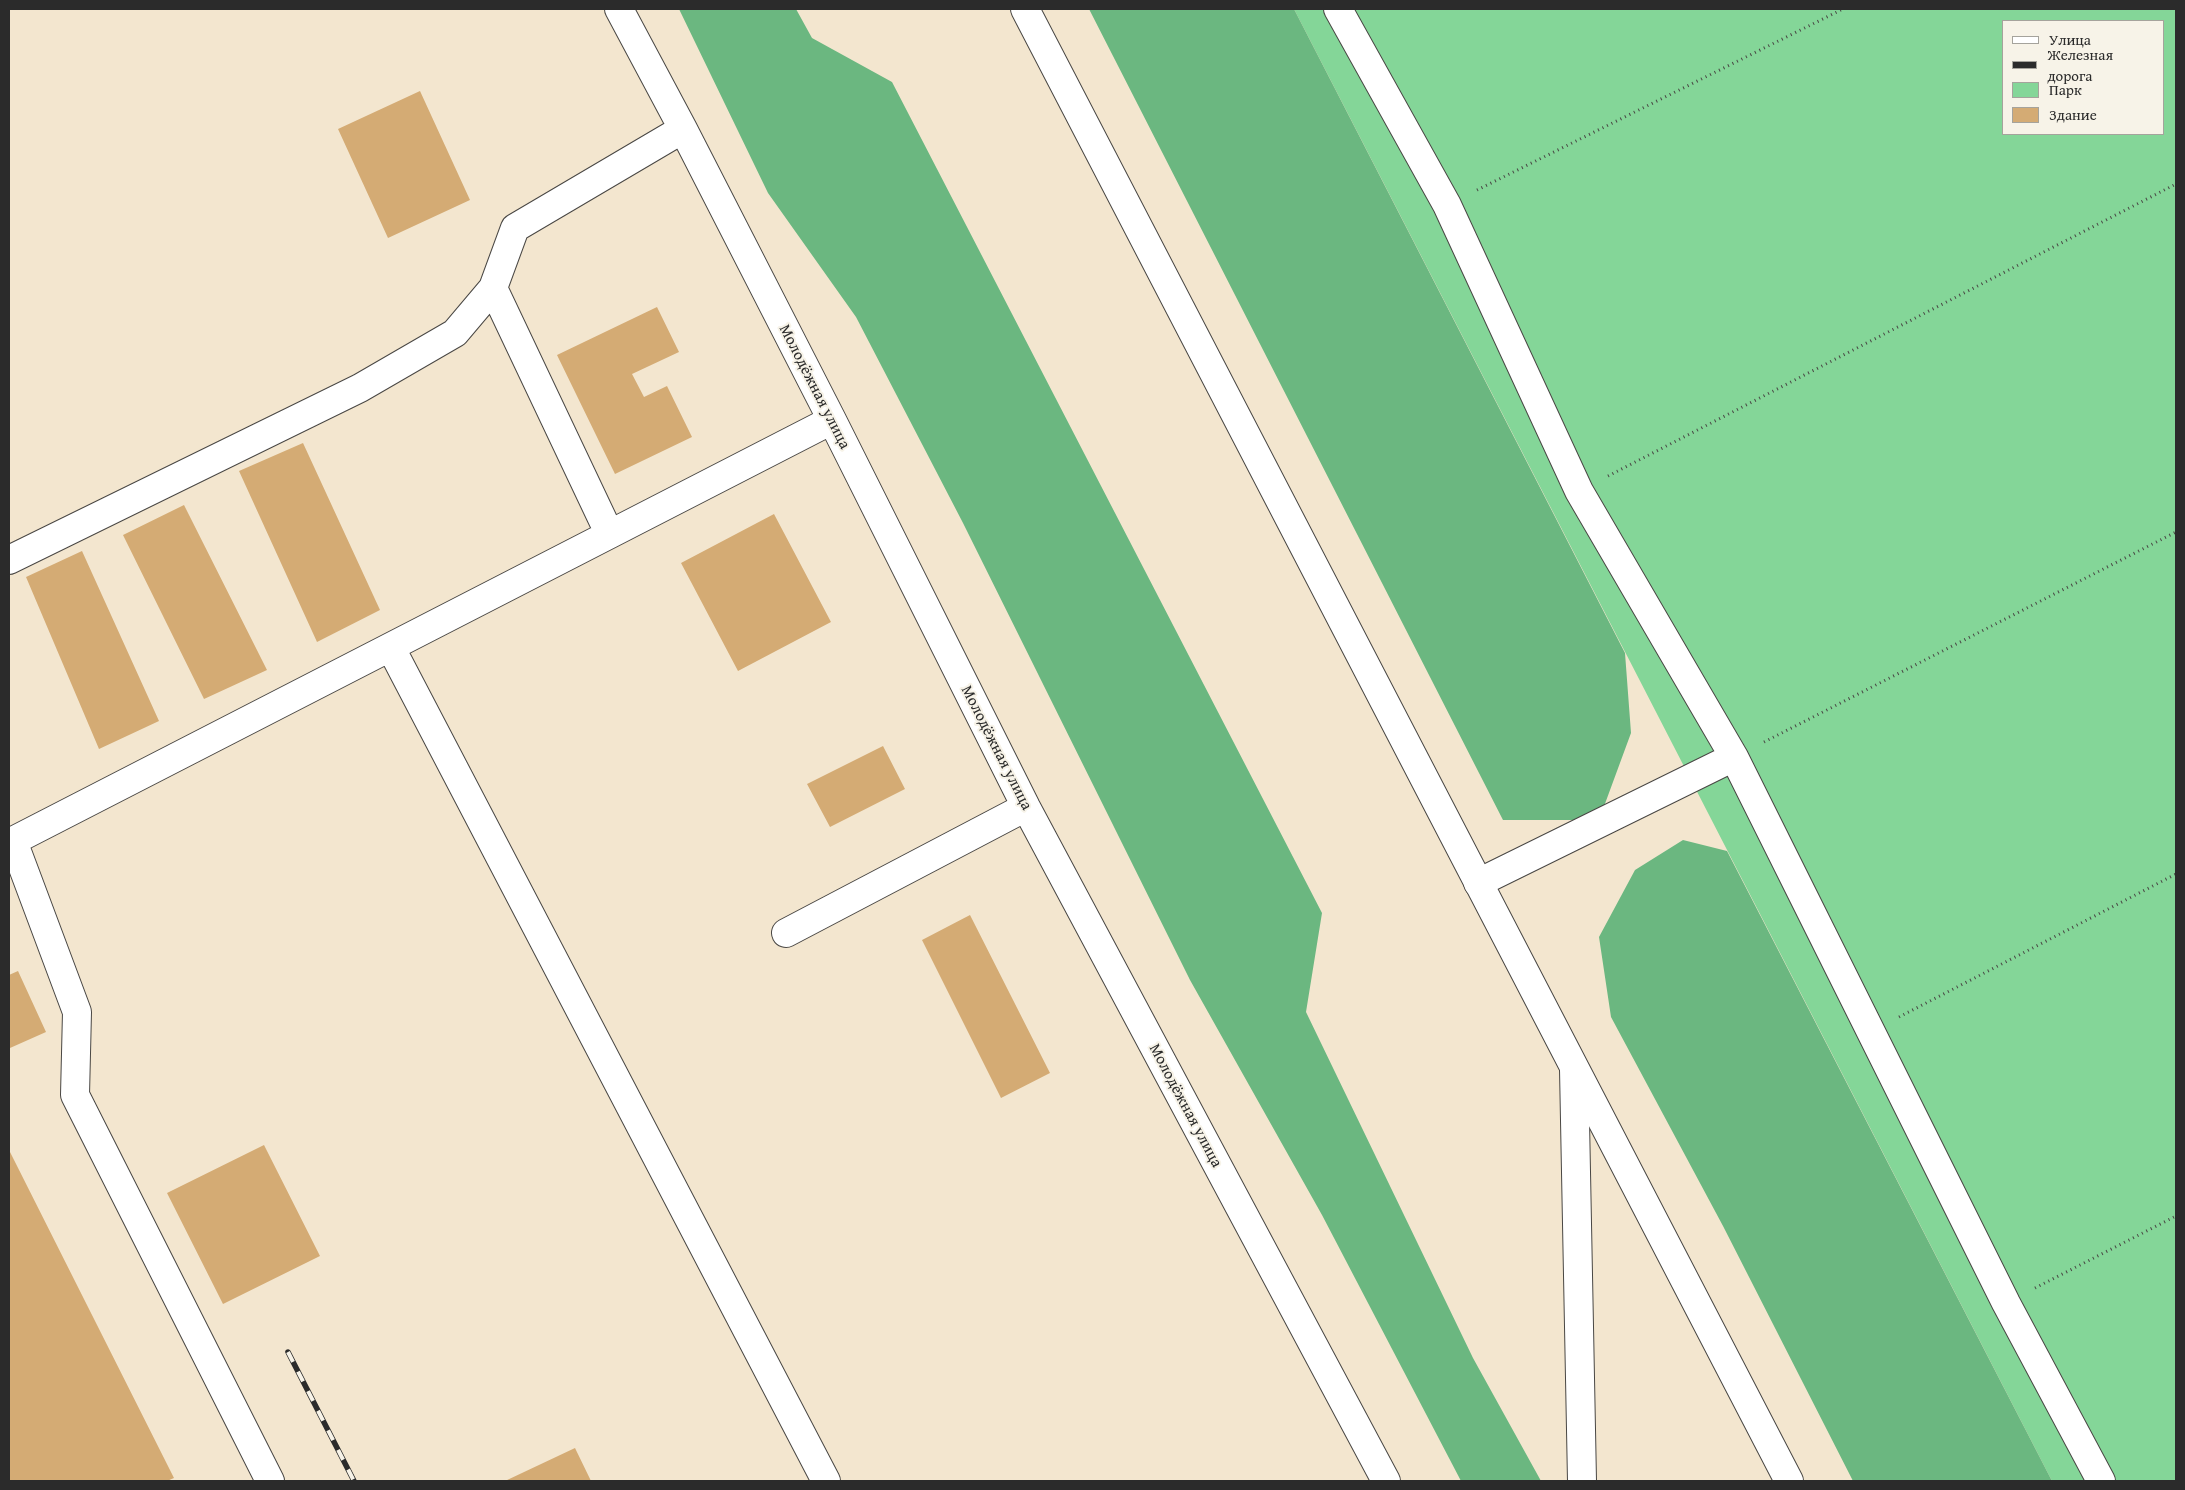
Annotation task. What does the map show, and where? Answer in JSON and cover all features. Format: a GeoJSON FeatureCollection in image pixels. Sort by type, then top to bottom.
{"type":"FeatureCollection","features":[{"type":"Feature","properties":{"kind":"street","name":"Молодёжная улица"},"geometry":{"type":"LineString","coordinates":[[619,9],[683,129],[832,420],[1026,808],[1386,1481]]}},
{"type":"Feature","properties":{"kind":"street"},"geometry":{"type":"LineString","coordinates":[[1025,9],[1789,1481]]}},
{"type":"Feature","properties":{"kind":"street"},"geometry":{"type":"LineString","coordinates":[[1338,9],[1448,205],[1579,491],[1734,757],[2006,1303],[2101,1481]]}},
{"type":"Feature","properties":{"kind":"street"},"geometry":{"type":"LineString","coordinates":[[9,560],[360,388],[455,333],[493,288],[515,228],[683,129]]}},
{"type":"Feature","properties":{"kind":"street"},"geometry":{"type":"LineString","coordinates":[[493,288],[609,533]]}},
{"type":"Feature","properties":{"kind":"street"},"geometry":{"type":"LineString","coordinates":[[270,1481],[76,1094],[77,1012],[11,842],[832,420]]}},
{"type":"Feature","properties":{"kind":"street"},"geometry":{"type":"LineString","coordinates":[[391,648],[826,1481]]}},
{"type":"Feature","properties":{"kind":"street"},"geometry":{"type":"LineString","coordinates":[[1478,883],[1734,757]]}},
{"type":"Feature","properties":{"kind":"street"},"geometry":{"type":"LineString","coordinates":[[786,933],[1026,808]]}},
{"type":"Feature","properties":{"kind":"street"},"geometry":{"type":"LineString","coordinates":[[1574,1069],[1582,1481]]}},
{"type":"Feature","properties":{"kind":"path"},"geometry":{"type":"LineString","coordinates":[[1448,205],[1843,9]]}},
{"type":"Feature","properties":{"kind":"path"},"geometry":{"type":"LineString","coordinates":[[1579,491],[2176,184]]}},
{"type":"Feature","properties":{"kind":"path"},"geometry":{"type":"LineString","coordinates":[[1734,757],[2176,532]]}},
{"type":"Feature","properties":{"kind":"path"},"geometry":{"type":"LineString","coordinates":[[1870,1032],[2176,874]]}},
{"type":"Feature","properties":{"kind":"path"},"geometry":{"type":"LineString","coordinates":[[2006,1303],[2176,1216]]}},
{"type":"Feature","properties":{"kind":"green space"},"geometry":{"type":"Polygon","coordinates":[[[679,9],[796,9],[812,38],[892,82],[1322,913],[1306,1012],[1473,1358],[1541,1481],[1461,1481],[1322,1215],[1190,980],[963,523],[856,317],[768,193],[679,9]]]}},
{"type":"Feature","properties":{"kind":"green space"},"geometry":{"type":"Polygon","coordinates":[[[1089,9],[1294,9],[1625,653],[1631,733],[1599,820],[1503,820],[1089,9]]]}},
{"type":"Feature","properties":{"kind":"green space"},"geometry":{"type":"Polygon","coordinates":[[[1294,9],[2176,9],[2176,1481],[2052,1481],[1294,9]]]}},
{"type":"Feature","properties":{"kind":"green space"},"geometry":{"type":"Polygon","coordinates":[[[1683,840],[1727,851],[2052,1481],[1853,1481],[1723,1226],[1611,1017],[1599,937],[1635,870],[1683,840]]]}},
{"type":"Feature","properties":{"kind":"building"},"geometry":{"type":"Polygon","coordinates":[[[420,91],[470,200],[388,238],[338,129],[420,91]]]}},
{"type":"Feature","properties":{"kind":"building"},"geometry":{"type":"Polygon","coordinates":[[[657,307],[679,352],[632,374],[644,397],[667,386],[692,437],[615,474],[557,355],[657,307]]]}},
{"type":"Feature","properties":{"kind":"building"},"geometry":{"type":"Polygon","coordinates":[[[303,443],[380,610],[317,642],[239,471],[303,443]]]}},
{"type":"Feature","properties":{"kind":"building"},"geometry":{"type":"Polygon","coordinates":[[[184,505],[267,670],[204,699],[123,535],[184,505]]]}},
{"type":"Feature","properties":{"kind":"building"},"geometry":{"type":"Polygon","coordinates":[[[774,514],[831,622],[738,671],[681,563],[774,514]]]}},
{"type":"Feature","properties":{"kind":"building"},"geometry":{"type":"Polygon","coordinates":[[[82,551],[159,721],[99,749],[26,577],[82,551]]]}},
{"type":"Feature","properties":{"kind":"building"},"geometry":{"type":"Polygon","coordinates":[[[883,746],[905,789],[830,827],[807,784],[883,746]]]}},
{"type":"Feature","properties":{"kind":"building"},"geometry":{"type":"Polygon","coordinates":[[[970,915],[1050,1073],[1001,1098],[922,940],[970,915]]]}},
{"type":"Feature","properties":{"kind":"building"},"geometry":{"type":"Polygon","coordinates":[[[18,971],[46,1032],[10,1048],[9,975],[18,971]]]}},
{"type":"Feature","properties":{"kind":"building"},"geometry":{"type":"Polygon","coordinates":[[[264,1145],[320,1256],[223,1304],[167,1193],[264,1145]]]}},
{"type":"Feature","properties":{"kind":"building"},"geometry":{"type":"Polygon","coordinates":[[[9,1150],[174,1478],[167,1481],[9,1481],[9,1150]]]}},
{"type":"Feature","properties":{"kind":"building"},"geometry":{"type":"Polygon","coordinates":[[[575,1448],[591,1481],[505,1481],[575,1448]]]}},
{"type":"Feature","properties":{"kind":"railway"},"geometry":{"type":"LineString","coordinates":[[288,1352],[354,1481]]}}]}
